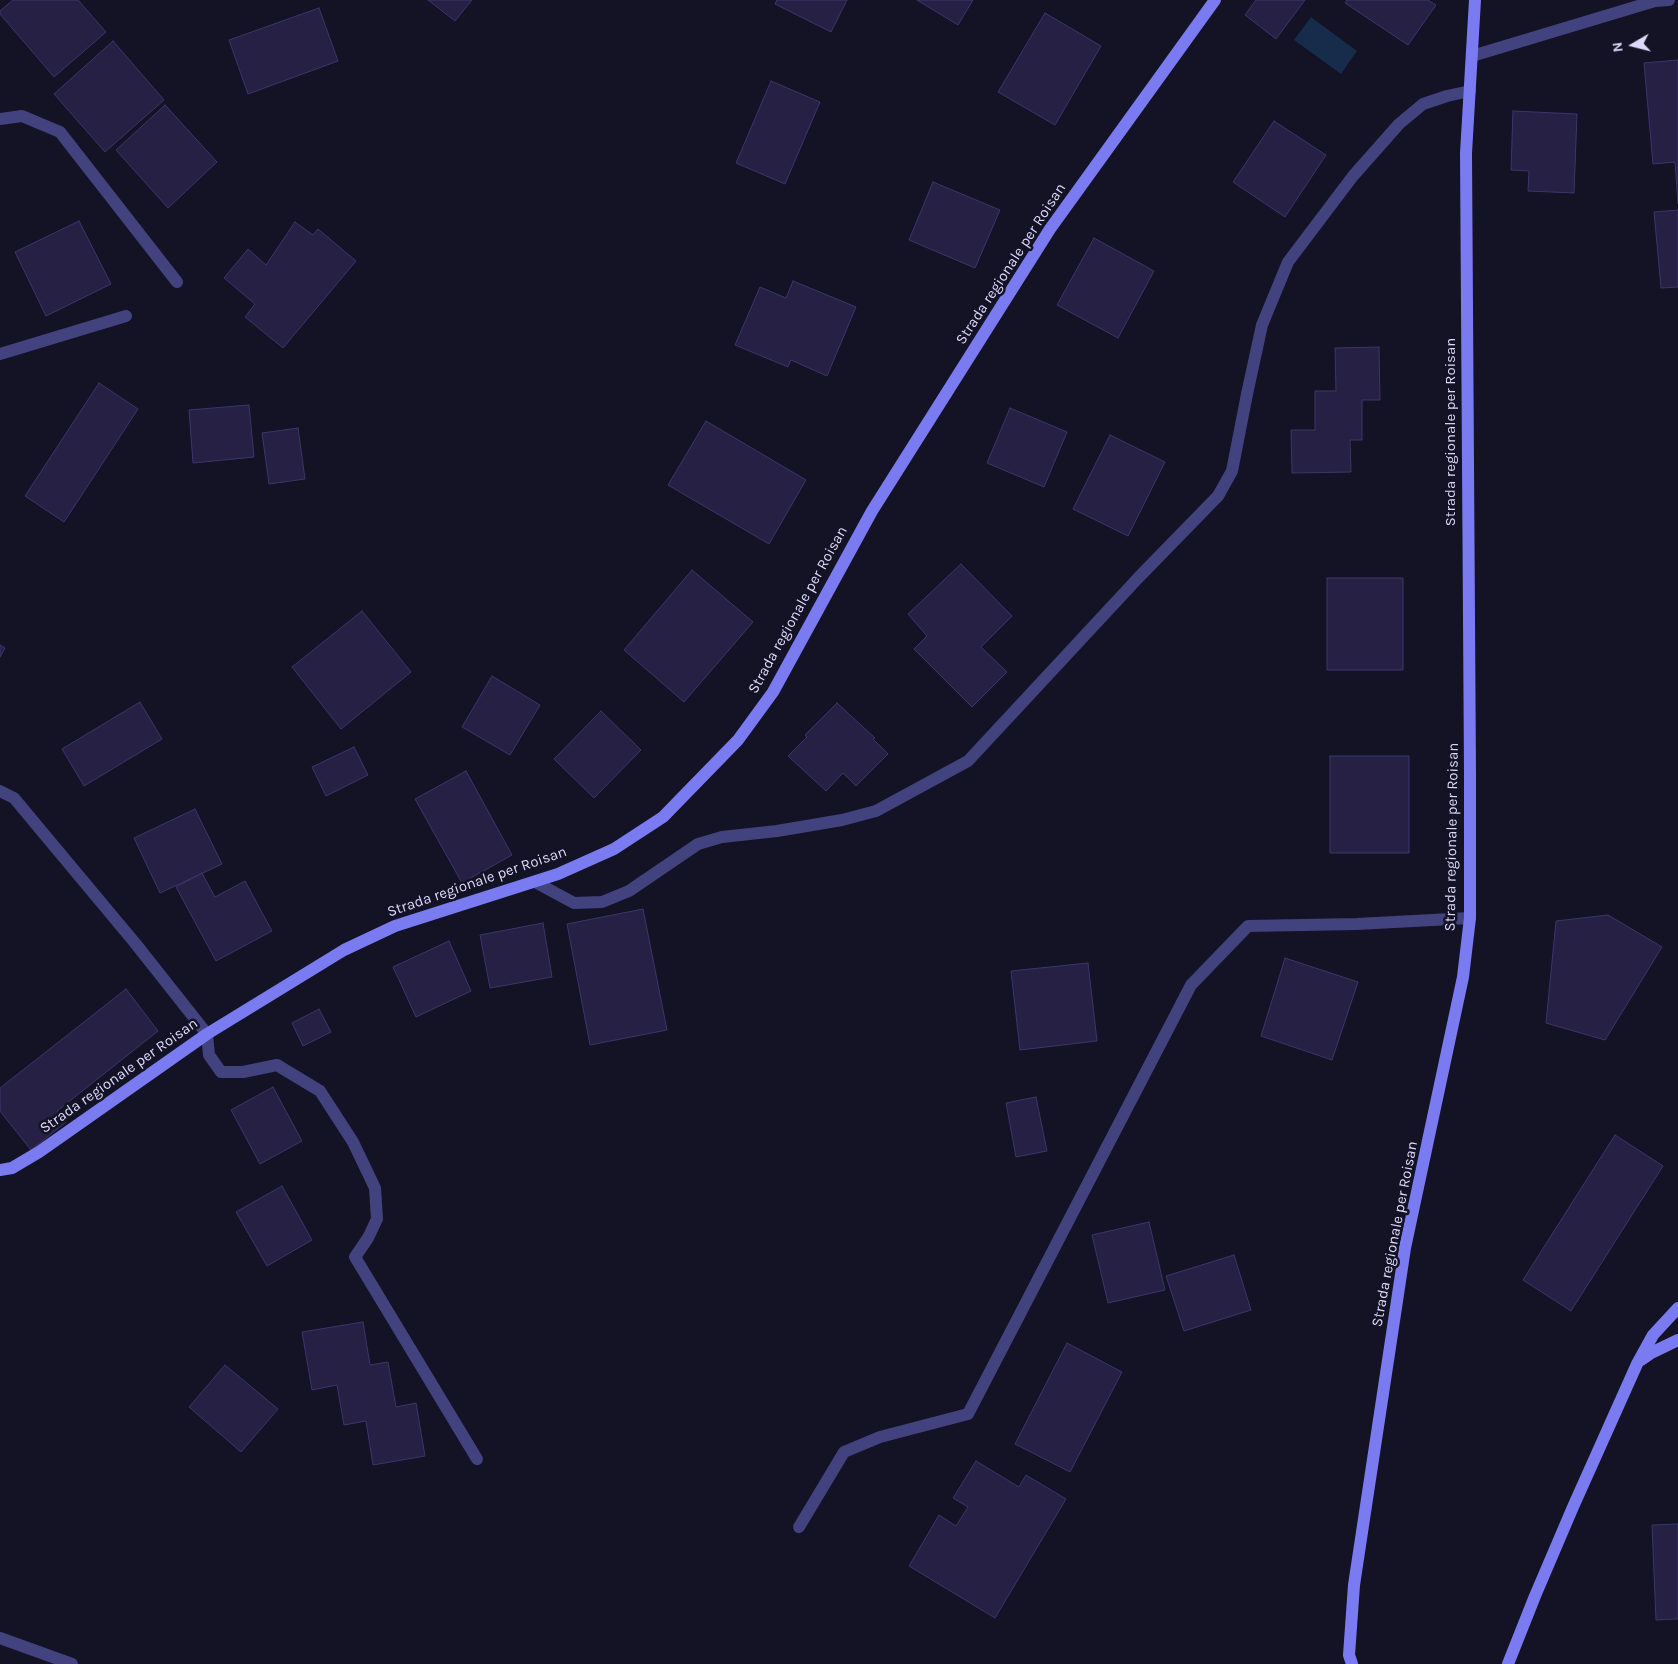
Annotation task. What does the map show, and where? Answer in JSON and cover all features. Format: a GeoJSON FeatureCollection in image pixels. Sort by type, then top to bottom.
{"type":"FeatureCollection","features":[{"type":"Feature","properties":{"kind":"main road","name":"Strada regionale per Roisan"},"geometry":{"type":"LineString","coordinates":[[0,1170],[12,1168],[39,1152],[207,1034],[344,950],[387,930],[558,874],[614,849],[663,817],[738,740],[773,692],[872,511],[1050,229],[1215,0]]}},
{"type":"Feature","properties":{"kind":"main road","name":"Strada regionale per Roisan"},"geometry":{"type":"LineString","coordinates":[[1352,1664],[1349,1654],[1354,1585],[1405,1248],[1463,977],[1470,918],[1466,153],[1475,0]]}},
{"type":"Feature","properties":{"kind":"main road"},"geometry":{"type":"LineString","coordinates":[[1508,1664],[1566,1525],[1637,1364],[1653,1336],[1678,1308]]}},
{"type":"Feature","properties":{"kind":"main road"},"geometry":{"type":"LineString","coordinates":[[1637,1364],[1651,1353],[1678,1340]]}},
{"type":"Feature","properties":{"kind":"street"},"geometry":{"type":"LineString","coordinates":[[1472,56],[1655,1],[1669,0]]}},
{"type":"Feature","properties":{"kind":"street"},"geometry":{"type":"LineString","coordinates":[[535,882],[574,903],[602,902],[629,891],[698,844],[722,836],[777,831],[833,822],[876,811],[968,761],[1218,496],[1232,471],[1246,394],[1262,325],[1288,262],[1352,176],[1399,124],[1423,104],[1470,91]]}},
{"type":"Feature","properties":{"kind":"street"},"geometry":{"type":"LineString","coordinates":[[0,119],[22,116],[60,132],[178,282]]}},
{"type":"Feature","properties":{"kind":"street"},"geometry":{"type":"LineString","coordinates":[[0,354],[126,316]]}},
{"type":"Feature","properties":{"kind":"street"},"geometry":{"type":"LineString","coordinates":[[0,791],[14,798],[135,943],[207,1034],[209,1056],[221,1072],[244,1072],[277,1065],[320,1091],[353,1142],[376,1188],[377,1219],[368,1238],[355,1257],[476,1459]]}},
{"type":"Feature","properties":{"kind":"street"},"geometry":{"type":"LineString","coordinates":[[799,1527],[844,1452],[880,1437],[968,1414],[1191,985],[1248,926],[1357,924],[1470,918]]}},
{"type":"Feature","properties":{"kind":"street"},"geometry":{"type":"LineString","coordinates":[[0,1638],[72,1664]]}},
{"type":"Feature","properties":{"kind":"water"},"geometry":{"type":"Polygon","coordinates":[[[1311,17],[1357,51],[1341,74],[1294,40],[1311,17]]]}},
{"type":"Feature","properties":{"kind":"building"},"geometry":{"type":"Polygon","coordinates":[[[13,0],[78,0],[106,32],[54,77],[0,14],[0,11],[13,0]]]}},
{"type":"Feature","properties":{"kind":"building"},"geometry":{"type":"Polygon","coordinates":[[[428,0],[472,0],[455,21],[428,0]]]}},
{"type":"Feature","properties":{"kind":"building"},"geometry":{"type":"Polygon","coordinates":[[[777,0],[847,0],[831,32],[775,4],[777,0]]]}},
{"type":"Feature","properties":{"kind":"building"},"geometry":{"type":"Polygon","coordinates":[[[917,0],[973,0],[958,25],[917,0]]]}},
{"type":"Feature","properties":{"kind":"building"},"geometry":{"type":"Polygon","coordinates":[[[1256,0],[1305,0],[1276,39],[1245,15],[1256,0]]]}},
{"type":"Feature","properties":{"kind":"building"},"geometry":{"type":"Polygon","coordinates":[[[1347,0],[1428,0],[1436,5],[1408,45],[1345,3],[1347,0]]]}},
{"type":"Feature","properties":{"kind":"building"},"geometry":{"type":"Polygon","coordinates":[[[319,8],[338,61],[248,94],[229,40],[319,8]]]}},
{"type":"Feature","properties":{"kind":"building"},"geometry":{"type":"Polygon","coordinates":[[[1045,13],[1101,46],[1055,125],[998,92],[1045,13]]]}},
{"type":"Feature","properties":{"kind":"building"},"geometry":{"type":"Polygon","coordinates":[[[113,41],[164,100],[105,152],[54,94],[113,41]]]}},
{"type":"Feature","properties":{"kind":"building"},"geometry":{"type":"Polygon","coordinates":[[[1678,60],[1678,204],[1675,162],[1653,164],[1644,63],[1678,60]]]}},
{"type":"Feature","properties":{"kind":"building"},"geometry":{"type":"Polygon","coordinates":[[[771,81],[820,102],[785,184],[736,163],[771,81]]]}},
{"type":"Feature","properties":{"kind":"building"},"geometry":{"type":"Polygon","coordinates":[[[165,105],[217,162],[168,208],[116,150],[165,105]]]}},
{"type":"Feature","properties":{"kind":"building"},"geometry":{"type":"Polygon","coordinates":[[[1513,111],[1577,114],[1574,193],[1528,191],[1529,171],[1511,170],[1513,111]]]}},
{"type":"Feature","properties":{"kind":"building"},"geometry":{"type":"Polygon","coordinates":[[[1274,121],[1326,155],[1285,217],[1233,182],[1274,121]]]}},
{"type":"Feature","properties":{"kind":"building"},"geometry":{"type":"Polygon","coordinates":[[[933,182],[1000,210],[975,268],[909,240],[933,182]]]}},
{"type":"Feature","properties":{"kind":"building"},"geometry":{"type":"Polygon","coordinates":[[[1678,210],[1678,287],[1661,288],[1654,212],[1678,210]]]}},
{"type":"Feature","properties":{"kind":"building"},"geometry":{"type":"Polygon","coordinates":[[[79,221],[111,284],[46,316],[15,252],[79,221]]]}},
{"type":"Feature","properties":{"kind":"building"},"geometry":{"type":"Polygon","coordinates":[[[295,222],[313,235],[318,229],[356,261],[283,348],[245,317],[255,304],[224,278],[248,249],[266,265],[295,222]]]}},
{"type":"Feature","properties":{"kind":"building"},"geometry":{"type":"Polygon","coordinates":[[[1094,238],[1154,271],[1118,338],[1057,305],[1094,238]]]}},
{"type":"Feature","properties":{"kind":"building"},"geometry":{"type":"Polygon","coordinates":[[[793,281],[856,307],[827,376],[791,360],[788,367],[735,345],[760,287],[786,298],[793,281]]]}},
{"type":"Feature","properties":{"kind":"building"},"geometry":{"type":"Polygon","coordinates":[[[1379,347],[1380,400],[1362,400],[1362,440],[1350,440],[1351,472],[1292,473],[1291,430],[1315,430],[1315,391],[1336,391],[1335,348],[1379,347]]]}},
{"type":"Feature","properties":{"kind":"building"},"geometry":{"type":"Polygon","coordinates":[[[99,383],[138,409],[64,522],[25,496],[99,383]]]}},
{"type":"Feature","properties":{"kind":"building"},"geometry":{"type":"Polygon","coordinates":[[[249,405],[254,457],[193,463],[189,410],[249,405]]]}},
{"type":"Feature","properties":{"kind":"building"},"geometry":{"type":"Polygon","coordinates":[[[1010,408],[1067,432],[1044,487],[987,463],[1010,408]]]}},
{"type":"Feature","properties":{"kind":"building"},"geometry":{"type":"Polygon","coordinates":[[[706,421],[806,480],[769,544],[668,485],[706,421]]]}},
{"type":"Feature","properties":{"kind":"building"},"geometry":{"type":"Polygon","coordinates":[[[298,428],[305,479],[269,484],[262,433],[298,428]]]}},
{"type":"Feature","properties":{"kind":"building"},"geometry":{"type":"Polygon","coordinates":[[[1110,435],[1165,462],[1128,536],[1073,509],[1110,435]]]}},
{"type":"Feature","properties":{"kind":"building"},"geometry":{"type":"Polygon","coordinates":[[[961,564],[1012,616],[981,647],[1007,672],[972,707],[914,649],[927,636],[908,614],[961,564]]]}},
{"type":"Feature","properties":{"kind":"building"},"geometry":{"type":"Polygon","coordinates":[[[692,570],[753,622],[684,702],[624,650],[692,570]]]}},
{"type":"Feature","properties":{"kind":"building"},"geometry":{"type":"Polygon","coordinates":[[[1327,578],[1403,578],[1403,670],[1327,670],[1327,578]]]}},
{"type":"Feature","properties":{"kind":"building"},"geometry":{"type":"Polygon","coordinates":[[[362,611],[411,672],[341,729],[292,667],[362,611]]]}},
{"type":"Feature","properties":{"kind":"building"},"geometry":{"type":"Polygon","coordinates":[[[0,645],[5,648],[0,657],[0,645]]]}},
{"type":"Feature","properties":{"kind":"building"},"geometry":{"type":"Polygon","coordinates":[[[492,676],[540,705],[510,755],[462,727],[492,676]]]}},
{"type":"Feature","properties":{"kind":"building"},"geometry":{"type":"Polygon","coordinates":[[[140,702],[162,739],[84,786],[62,749],[140,702]]]}},
{"type":"Feature","properties":{"kind":"building"},"geometry":{"type":"Polygon","coordinates":[[[837,703],[875,738],[873,739],[888,754],[856,786],[843,773],[826,791],[788,756],[807,737],[805,735],[837,703]]]}},
{"type":"Feature","properties":{"kind":"building"},"geometry":{"type":"Polygon","coordinates":[[[601,711],[641,750],[594,798],[554,759],[601,711]]]}},
{"type":"Feature","properties":{"kind":"building"},"geometry":{"type":"Polygon","coordinates":[[[354,747],[368,775],[326,796],[312,767],[354,747]]]}},
{"type":"Feature","properties":{"kind":"building"},"geometry":{"type":"Polygon","coordinates":[[[1330,756],[1409,756],[1409,853],[1330,853],[1330,756]]]}},
{"type":"Feature","properties":{"kind":"building"},"geometry":{"type":"Polygon","coordinates":[[[466,771],[512,855],[462,883],[415,799],[466,771]]]}},
{"type":"Feature","properties":{"kind":"building"},"geometry":{"type":"Polygon","coordinates":[[[195,809],[222,864],[160,893],[134,838],[195,809]]]}},
{"type":"Feature","properties":{"kind":"building"},"geometry":{"type":"Polygon","coordinates":[[[202,873],[215,897],[245,881],[272,931],[216,961],[176,887],[202,873]]]}},
{"type":"Feature","properties":{"kind":"building"},"geometry":{"type":"Polygon","coordinates":[[[643,909],[667,1030],[590,1045],[567,924],[643,909]]]}},
{"type":"Feature","properties":{"kind":"building"},"geometry":{"type":"Polygon","coordinates":[[[1608,915],[1662,947],[1605,1040],[1546,1023],[1556,921],[1608,915]]]}},
{"type":"Feature","properties":{"kind":"building"},"geometry":{"type":"Polygon","coordinates":[[[543,923],[552,977],[490,988],[480,935],[543,923]]]}},
{"type":"Feature","properties":{"kind":"building"},"geometry":{"type":"Polygon","coordinates":[[[449,941],[471,991],[416,1017],[393,967],[449,941]]]}},
{"type":"Feature","properties":{"kind":"building"},"geometry":{"type":"Polygon","coordinates":[[[1285,958],[1358,982],[1332,1060],[1261,1036],[1285,958]]]}},
{"type":"Feature","properties":{"kind":"building"},"geometry":{"type":"Polygon","coordinates":[[[1088,963],[1097,1041],[1020,1050],[1011,971],[1088,963]]]}},
{"type":"Feature","properties":{"kind":"building"},"geometry":{"type":"Polygon","coordinates":[[[126,989],[158,1031],[57,1111],[66,1122],[31,1150],[0,1111],[0,1088],[126,989]]]}},
{"type":"Feature","properties":{"kind":"building"},"geometry":{"type":"Polygon","coordinates":[[[319,1009],[331,1032],[303,1046],[292,1023],[319,1009]]]}},
{"type":"Feature","properties":{"kind":"building"},"geometry":{"type":"Polygon","coordinates":[[[273,1087],[302,1141],[260,1164],[231,1110],[273,1087]]]}},
{"type":"Feature","properties":{"kind":"building"},"geometry":{"type":"Polygon","coordinates":[[[1036,1097],[1047,1151],[1016,1157],[1006,1103],[1036,1097]]]}},
{"type":"Feature","properties":{"kind":"building"},"geometry":{"type":"Polygon","coordinates":[[[1615,1135],[1663,1166],[1571,1311],[1523,1280],[1615,1135]]]}},
{"type":"Feature","properties":{"kind":"building"},"geometry":{"type":"Polygon","coordinates":[[[282,1186],[312,1240],[267,1266],[236,1212],[282,1186]]]}},
{"type":"Feature","properties":{"kind":"building"},"geometry":{"type":"Polygon","coordinates":[[[1149,1222],[1165,1290],[1108,1303],[1092,1235],[1149,1222]]]}},
{"type":"Feature","properties":{"kind":"building"},"geometry":{"type":"Polygon","coordinates":[[[1234,1255],[1251,1310],[1184,1331],[1166,1276],[1234,1255]]]}},
{"type":"Feature","properties":{"kind":"building"},"geometry":{"type":"Polygon","coordinates":[[[363,1322],[370,1365],[388,1362],[396,1407],[416,1403],[425,1456],[373,1465],[366,1421],[344,1425],[337,1385],[312,1390],[302,1332],[363,1322]]]}},
{"type":"Feature","properties":{"kind":"building"},"geometry":{"type":"Polygon","coordinates":[[[1067,1343],[1122,1372],[1070,1472],[1015,1444],[1067,1343]]]}},
{"type":"Feature","properties":{"kind":"building"},"geometry":{"type":"Polygon","coordinates":[[[225,1365],[278,1409],[241,1452],[189,1407],[225,1365]]]}},
{"type":"Feature","properties":{"kind":"building"},"geometry":{"type":"Polygon","coordinates":[[[976,1461],[1019,1487],[1026,1475],[1066,1499],[995,1618],[909,1566],[939,1515],[956,1526],[968,1507],[953,1498],[976,1461]]]}},
{"type":"Feature","properties":{"kind":"building"},"geometry":{"type":"Polygon","coordinates":[[[1678,1524],[1678,1619],[1656,1620],[1652,1525],[1678,1524]]]}}]}
